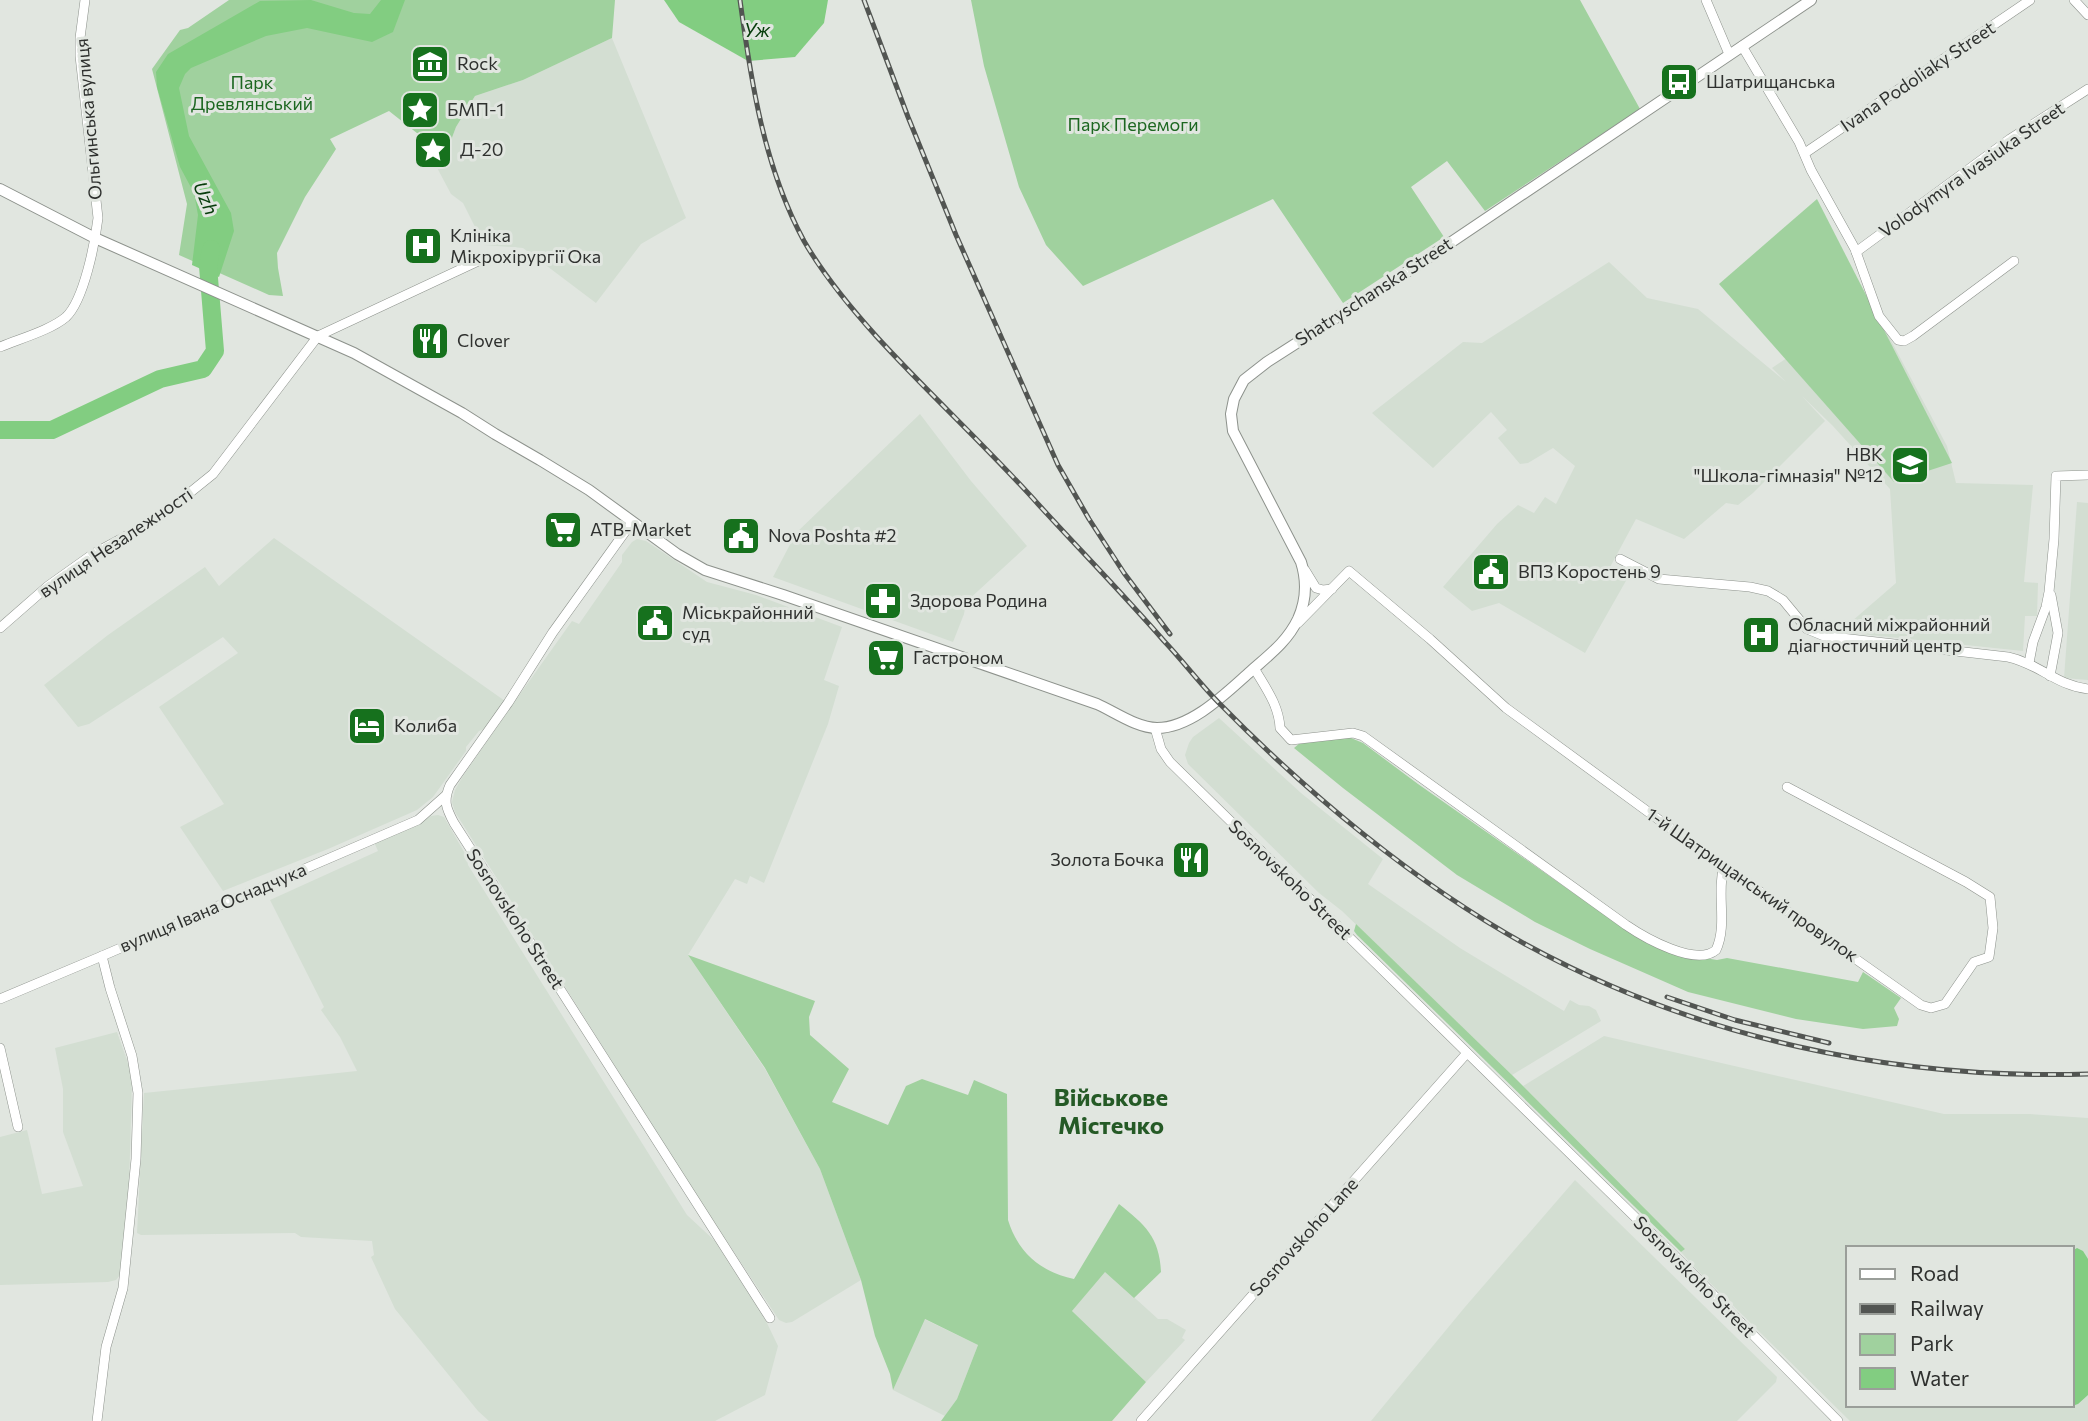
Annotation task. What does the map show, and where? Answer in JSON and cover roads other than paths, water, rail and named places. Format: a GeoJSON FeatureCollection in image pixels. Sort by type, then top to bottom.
{"type":"FeatureCollection","features":[{"type":"Feature","properties":{"kind":"street","name":"Ольгинська вулиця"},"geometry":{"type":"LineString","coordinates":[[0,347],[65,318],[75,306],[82,288],[95,238],[99,218],[80,56],[85,0]]}},
{"type":"Feature","properties":{"kind":"street"},"geometry":{"type":"LineString","coordinates":[[1706,0],[1730,54]]}},
{"type":"Feature","properties":{"kind":"street","name":"Shatryschanska Street"},"geometry":{"type":"LineString","coordinates":[[1155,728],[1175,726],[1223,696],[1273,653],[1292,629],[1304,600],[1305,577],[1301,562],[1233,431],[1231,414],[1234,400],[1244,380],[1267,362],[1398,278],[1811,0]]}},
{"type":"Feature","properties":{"kind":"street","name":"Ivana Podoliaky Street"},"geometry":{"type":"LineString","coordinates":[[1805,153],[2030,0]]}},
{"type":"Feature","properties":{"kind":"street"},"geometry":{"type":"LineString","coordinates":[[2074,0],[2088,15]]}},
{"type":"Feature","properties":{"kind":"street"},"geometry":{"type":"LineString","coordinates":[[1742,46],[1805,153],[1811,170],[1856,252],[1877,311],[1893,335],[1904,341],[1913,336],[2014,261]]}},
{"type":"Feature","properties":{"kind":"street","name":"Volodymyra Ivasiuka Street"},"geometry":{"type":"LineString","coordinates":[[1856,252],[2010,139],[2088,89]]}},
{"type":"Feature","properties":{"kind":"street"},"geometry":{"type":"LineString","coordinates":[[0,189],[95,238],[354,353],[462,413],[589,490],[677,554],[705,570],[1097,704],[1155,728]]}},
{"type":"Feature","properties":{"kind":"street","name":"вулиця Незалежності"},"geometry":{"type":"LineString","coordinates":[[0,628],[48,586],[93,554],[156,520],[213,474],[318,336],[487,257]]}},
{"type":"Feature","properties":{"kind":"street"},"geometry":{"type":"LineString","coordinates":[[2029,663],[2050,586],[2056,476],[2088,475]]}},
{"type":"Feature","properties":{"kind":"street"},"geometry":{"type":"LineString","coordinates":[[445,796],[552,632],[632,522]]}},
{"type":"Feature","properties":{"kind":"street"},"geometry":{"type":"LineString","coordinates":[[1620,559],[1659,579],[1768,591],[1783,600],[1807,629],[1824,636],[2008,657],[2029,663],[2065,684],[2088,689]]}},
{"type":"Feature","properties":{"kind":"street"},"geometry":{"type":"LineString","coordinates":[[1301,562],[1314,586],[1319,589],[1332,589]]}},
{"type":"Feature","properties":{"kind":"street","name":"1-й Шатрищанський провулок"},"geometry":{"type":"LineString","coordinates":[[1292,629],[1349,571],[1433,641],[1503,706],[1724,866],[1925,1007],[1937,1007],[1947,1003],[1974,962],[1989,957],[1993,911],[1986,894],[1787,787]]}},
{"type":"Feature","properties":{"kind":"street"},"geometry":{"type":"LineString","coordinates":[[2050,586],[2058,630],[2050,676]]}},
{"type":"Feature","properties":{"kind":"street"},"geometry":{"type":"LineString","coordinates":[[1254,668],[1275,705],[1280,717],[1280,727],[1291,740],[1353,733],[1365,737],[1628,927],[1653,941],[1693,956],[1715,952],[1720,940],[1721,879],[1724,866]]}},
{"type":"Feature","properties":{"kind":"street","name":"Sosnovskoho Street"},"geometry":{"type":"LineString","coordinates":[[1155,728],[1161,749],[1170,762],[1684,1265],[1838,1421]]}},
{"type":"Feature","properties":{"kind":"street","name":"Sosnovskoho Street"},"geometry":{"type":"LineString","coordinates":[[445,796],[447,810],[454,823],[770,1318]]}},
{"type":"Feature","properties":{"kind":"street","name":"вулиця Івана Оснадчука"},"geometry":{"type":"LineString","coordinates":[[97,1421],[106,1347],[123,1288],[136,1158],[138,1093],[132,1056],[102,956],[418,820],[445,796]]}},
{"type":"Feature","properties":{"kind":"street"},"geometry":{"type":"LineString","coordinates":[[0,999],[102,956]]}},
{"type":"Feature","properties":{"kind":"street"},"geometry":{"type":"LineString","coordinates":[[0,1048],[18,1127]]}},
{"type":"Feature","properties":{"kind":"street","name":"Sosnovskoho Lane"},"geometry":{"type":"LineString","coordinates":[[1140,1421],[1467,1053]]}},
{"type":"Feature","properties":{"kind":"water"},"geometry":{"type":"Polygon","coordinates":[[[311,0],[354,13],[370,14],[381,0],[405,0],[393,32],[372,42],[307,28],[266,36],[191,68],[179,88],[189,136],[231,213],[234,231],[219,277],[192,265],[198,215],[194,193],[180,167],[157,87],[156,72],[168,54],[260,1],[311,0]]]}},
{"type":"Feature","properties":{"kind":"water","name":"Уж"},"geometry":{"type":"Polygon","coordinates":[[[664,0],[828,0],[824,23],[795,57],[748,61],[679,22],[664,0]]]}},
{"type":"Feature","properties":{"kind":"water"},"geometry":{"type":"Polygon","coordinates":[[[2077,1248],[2083,1251],[2088,1259],[2088,1395],[2074,1405],[2074,1250],[2077,1248]]]}},
{"type":"Feature","properties":{"kind":"waterway","name":"Uzh"},"geometry":{"type":"LineString","coordinates":[[0,430],[52,430],[160,379],[203,369],[215,351],[208,266],[211,249]]}},
{"type":"Feature","properties":{"kind":"railway"},"geometry":{"type":"LineString","coordinates":[[740,0],[749,62],[769,154],[790,213],[804,241],[829,279],[877,337],[1133,606],[1212,696],[1325,803],[1403,865],[1484,920],[1591,977],[1658,1005],[1727,1028],[1869,1060],[2015,1074],[2088,1074]]}},
{"type":"Feature","properties":{"kind":"railway"},"geometry":{"type":"LineString","coordinates":[[864,0],[956,235],[1058,465],[1124,573],[1170,634]]}},
{"type":"Feature","properties":{"kind":"railway"},"geometry":{"type":"LineString","coordinates":[[1667,997],[1735,1020],[1829,1043]]}},
{"type":"Feature","properties":{"kind":"place","name":"Rock"},"geometry":{"type":"Point","coordinates":[430,64]}},
{"type":"Feature","properties":{"kind":"place","name":"Шатрищанська"},"geometry":{"type":"Point","coordinates":[1679,82]}},
{"type":"Feature","properties":{"kind":"place","name":"БМП-1"},"geometry":{"type":"Point","coordinates":[420,110]}},
{"type":"Feature","properties":{"kind":"place","name":"Д-20"},"geometry":{"type":"Point","coordinates":[433,150]}},
{"type":"Feature","properties":{"kind":"place","name":"Клініка Мікрохірургії Ока"},"geometry":{"type":"Point","coordinates":[423,246]}},
{"type":"Feature","properties":{"kind":"place","name":"Clover"},"geometry":{"type":"Point","coordinates":[430,341]}},
{"type":"Feature","properties":{"kind":"place","name":"НВК \"Школа-гімназія\" №12"},"geometry":{"type":"Point","coordinates":[1910,465]}},
{"type":"Feature","properties":{"kind":"place","name":"ATB-Market"},"geometry":{"type":"Point","coordinates":[563,530]}},
{"type":"Feature","properties":{"kind":"place","name":"Nova Poshta #2"},"geometry":{"type":"Point","coordinates":[741,536]}},
{"type":"Feature","properties":{"kind":"place","name":"ВПЗ Коростень 9"},"geometry":{"type":"Point","coordinates":[1491,572]}},
{"type":"Feature","properties":{"kind":"place","name":"Здорова Родина"},"geometry":{"type":"Point","coordinates":[883,601]}},
{"type":"Feature","properties":{"kind":"place","name":"Міськрайонний суд"},"geometry":{"type":"Point","coordinates":[655,623]}},
{"type":"Feature","properties":{"kind":"place","name":"Обласний міжрайонний діагностичний центр"},"geometry":{"type":"Point","coordinates":[1761,635]}},
{"type":"Feature","properties":{"kind":"place","name":"Гастроном"},"geometry":{"type":"Point","coordinates":[886,658]}},
{"type":"Feature","properties":{"kind":"place","name":"Колиба"},"geometry":{"type":"Point","coordinates":[367,726]}},
{"type":"Feature","properties":{"kind":"place","name":"Золота Бочка"},"geometry":{"type":"Point","coordinates":[1191,860]}},
{"type":"Feature","properties":{"kind":"district","name":"Військове Містечко"},"geometry":{"type":"Point","coordinates":[1111,1112]}},
{"type":"Feature","properties":{"kind":"park label","name":"Парк Древлянський"},"geometry":{"type":"Point","coordinates":[252,93]}},
{"type":"Feature","properties":{"kind":"park label","name":"Парк Перемоги"},"geometry":{"type":"Point","coordinates":[1133,125]}}]}
